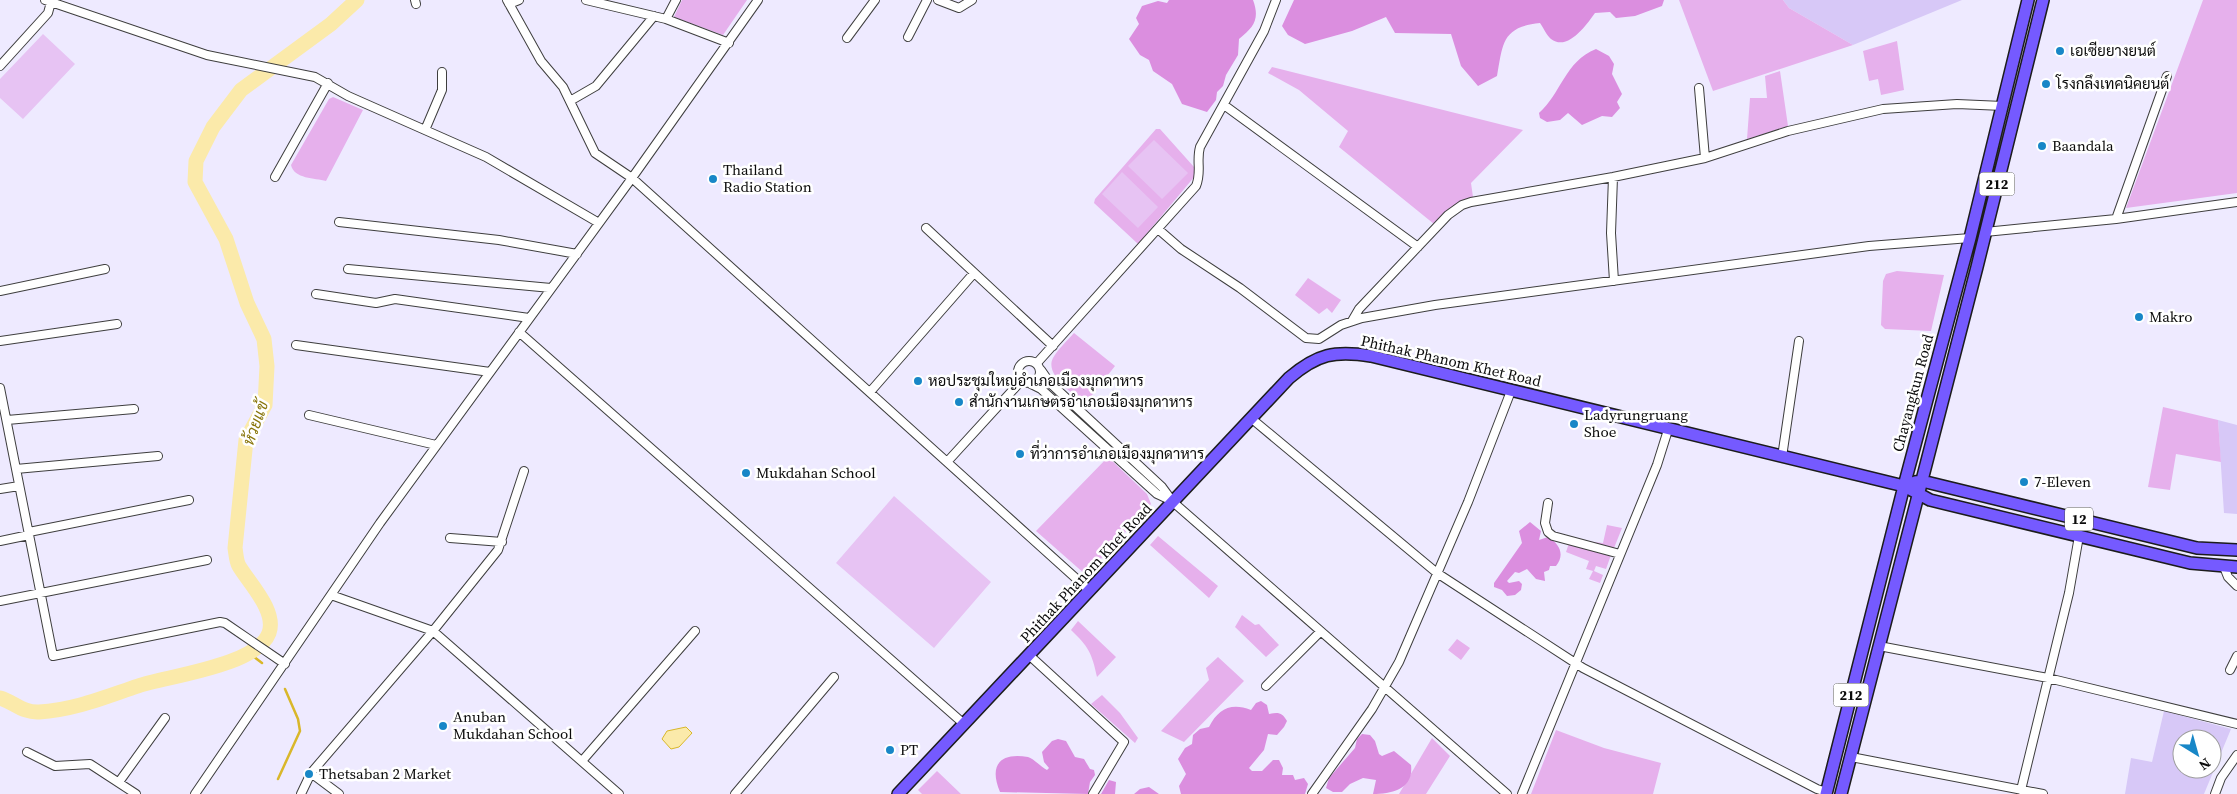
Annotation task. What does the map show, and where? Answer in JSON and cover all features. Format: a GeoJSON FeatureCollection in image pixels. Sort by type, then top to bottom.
{"type":"FeatureCollection","features":[{"type":"Feature","properties":{"kind":"main road","name":"Chayangkun Road"},"geometry":{"type":"LineString","coordinates":[[1826,793],[1904,486],[1970,238],[2028,0]]}},
{"type":"Feature","properties":{"kind":"main road","name":"Chayangkun Road"},"geometry":{"type":"LineString","coordinates":[[1841,794],[1922,481],[2042,0]]}},
{"type":"Feature","properties":{"kind":"main road"},"geometry":{"type":"LineString","coordinates":[[2021,28],[2035,31]]}},
{"type":"Feature","properties":{"kind":"main road","name":"Phithak Phanom Khet Road"},"geometry":{"type":"LineString","coordinates":[[898,794],[1252,419],[1302,367],[1315,359],[1340,352],[1372,356],[1668,430],[1904,486]]}},
{"type":"Feature","properties":{"kind":"main road"},"geometry":{"type":"LineString","coordinates":[[1904,486],[1922,481]]}},
{"type":"Feature","properties":{"kind":"main road","name":"12"},"geometry":{"type":"LineString","coordinates":[[1922,481],[2197,548],[2237,550]]}},
{"type":"Feature","properties":{"kind":"main road"},"geometry":{"type":"LineString","coordinates":[[1904,486],[1918,494]]}},
{"type":"Feature","properties":{"kind":"main road","name":"12"},"geometry":{"type":"LineString","coordinates":[[1918,494],[1930,500],[2190,563],[2237,567]]}},
{"type":"Feature","properties":{"kind":"street"},"geometry":{"type":"LineString","coordinates":[[518,0],[508,2],[541,61],[562,88],[595,153],[632,178],[1090,591]]}},
{"type":"Feature","properties":{"kind":"street"},"geometry":{"type":"LineString","coordinates":[[589,0],[666,18],[729,42]]}},
{"type":"Feature","properties":{"kind":"street"},"geometry":{"type":"LineString","coordinates":[[666,18],[676,0]]}},
{"type":"Feature","properties":{"kind":"street"},"geometry":{"type":"LineString","coordinates":[[195,794],[436,445],[632,178],[758,0]]}},
{"type":"Feature","properties":{"kind":"street"},"geometry":{"type":"LineString","coordinates":[[848,38],[875,0]]}},
{"type":"Feature","properties":{"kind":"street"},"geometry":{"type":"LineString","coordinates":[[908,37],[927,0]]}},
{"type":"Feature","properties":{"kind":"street"},"geometry":{"type":"LineString","coordinates":[[938,0],[959,8],[972,0]]}},
{"type":"Feature","properties":{"kind":"street"},"geometry":{"type":"LineString","coordinates":[[947,462],[1025,381],[1036,381],[1039,367],[1053,346],[1196,186],[1200,178],[1198,155],[1200,147],[1264,31],[1276,0]]}},
{"type":"Feature","properties":{"kind":"street"},"geometry":{"type":"LineString","coordinates":[[0,66],[48,13],[48,1],[224,59],[315,77],[348,96],[486,157],[599,223]]}},
{"type":"Feature","properties":{"kind":"street"},"geometry":{"type":"LineString","coordinates":[[570,102],[596,86],[654,16]]}},
{"type":"Feature","properties":{"kind":"street"},"geometry":{"type":"LineString","coordinates":[[425,130],[442,90],[442,72]]}},
{"type":"Feature","properties":{"kind":"street"},"geometry":{"type":"LineString","coordinates":[[2116,219],[2167,76]]}},
{"type":"Feature","properties":{"kind":"street"},"geometry":{"type":"LineString","coordinates":[[275,177],[328,83]]}},
{"type":"Feature","properties":{"kind":"street"},"geometry":{"type":"LineString","coordinates":[[1698,88],[1705,158]]}},
{"type":"Feature","properties":{"kind":"street"},"geometry":{"type":"LineString","coordinates":[[1352,321],[1360,309],[1448,215],[1462,205],[1705,158],[1788,131],[1883,109],[1957,104],[2003,106]]}},
{"type":"Feature","properties":{"kind":"street"},"geometry":{"type":"LineString","coordinates":[[1224,105],[1418,247]]}},
{"type":"Feature","properties":{"kind":"street"},"geometry":{"type":"LineString","coordinates":[[1613,177],[1611,233],[1614,281]]}},
{"type":"Feature","properties":{"kind":"street"},"geometry":{"type":"LineString","coordinates":[[1985,232],[2116,219],[2237,202]]}},
{"type":"Feature","properties":{"kind":"street"},"geometry":{"type":"LineString","coordinates":[[339,222],[499,240],[577,254]]}},
{"type":"Feature","properties":{"kind":"street"},"geometry":{"type":"LineString","coordinates":[[926,228],[1053,346]]}},
{"type":"Feature","properties":{"kind":"street"},"geometry":{"type":"LineString","coordinates":[[1158,229],[1181,249],[1240,288],[1308,340],[1319,339],[1352,321],[1435,305],[1870,246],[1970,238]]}},
{"type":"Feature","properties":{"kind":"street"},"geometry":{"type":"LineString","coordinates":[[0,291],[105,269]]}},
{"type":"Feature","properties":{"kind":"street"},"geometry":{"type":"LineString","coordinates":[[348,269],[551,288]]}},
{"type":"Feature","properties":{"kind":"street"},"geometry":{"type":"LineString","coordinates":[[870,392],[974,273]]}},
{"type":"Feature","properties":{"kind":"street"},"geometry":{"type":"LineString","coordinates":[[316,294],[376,302],[395,299],[529,318]]}},
{"type":"Feature","properties":{"kind":"street"},"geometry":{"type":"LineString","coordinates":[[0,341],[117,324]]}},
{"type":"Feature","properties":{"kind":"street"},"geometry":{"type":"LineString","coordinates":[[519,332],[964,724]]}},
{"type":"Feature","properties":{"kind":"street"},"geometry":{"type":"LineString","coordinates":[[1782,456],[1799,342]]}},
{"type":"Feature","properties":{"kind":"street"},"geometry":{"type":"LineString","coordinates":[[296,345],[490,372]]}},
{"type":"Feature","properties":{"kind":"street"},"geometry":{"type":"LineString","coordinates":[[1174,502],[1157,494],[1041,388],[1025,381],[1018,370],[1021,364],[1028,360],[1039,367],[1050,383],[1162,487],[1174,502],[1507,794]]}},
{"type":"Feature","properties":{"kind":"street"},"geometry":{"type":"LineString","coordinates":[[0,388],[53,656],[220,622],[230,626],[285,664]]}},
{"type":"Feature","properties":{"kind":"street"},"geometry":{"type":"LineString","coordinates":[[1312,794],[1385,688],[1399,662],[1468,502],[1511,391]]}},
{"type":"Feature","properties":{"kind":"street"},"geometry":{"type":"LineString","coordinates":[[7,420],[134,409]]}},
{"type":"Feature","properties":{"kind":"street"},"geometry":{"type":"LineString","coordinates":[[309,415],[436,445]]}},
{"type":"Feature","properties":{"kind":"street"},"geometry":{"type":"LineString","coordinates":[[1252,419],[1437,573],[1575,663],[1826,793]]}},
{"type":"Feature","properties":{"kind":"street"},"geometry":{"type":"LineString","coordinates":[[1522,794],[1657,465],[1668,430]]}},
{"type":"Feature","properties":{"kind":"street"},"geometry":{"type":"LineString","coordinates":[[0,435],[9,433]]}},
{"type":"Feature","properties":{"kind":"street"},"geometry":{"type":"LineString","coordinates":[[16,469],[158,456]]}},
{"type":"Feature","properties":{"kind":"street"},"geometry":{"type":"LineString","coordinates":[[301,794],[311,773],[433,631],[498,550],[524,471]]}},
{"type":"Feature","properties":{"kind":"street"},"geometry":{"type":"LineString","coordinates":[[0,489],[19,486]]}},
{"type":"Feature","properties":{"kind":"street"},"geometry":{"type":"LineString","coordinates":[[0,541],[29,533],[189,500]]}},
{"type":"Feature","properties":{"kind":"street"},"geometry":{"type":"LineString","coordinates":[[1548,502],[1545,523],[1548,532],[1553,536],[1620,554]]}},
{"type":"Feature","properties":{"kind":"street"},"geometry":{"type":"LineString","coordinates":[[2021,790],[2069,593],[2080,536]]}},
{"type":"Feature","properties":{"kind":"street"},"geometry":{"type":"LineString","coordinates":[[450,538],[502,542]]}},
{"type":"Feature","properties":{"kind":"street"},"geometry":{"type":"LineString","coordinates":[[0,601],[207,560]]}},
{"type":"Feature","properties":{"kind":"street"},"geometry":{"type":"LineString","coordinates":[[2224,567],[2228,577],[2237,586]]}},
{"type":"Feature","properties":{"kind":"street"},"geometry":{"type":"LineString","coordinates":[[331,596],[433,631],[618,794]]}},
{"type":"Feature","properties":{"kind":"street"},"geometry":{"type":"LineString","coordinates":[[582,761],[695,631]]}},
{"type":"Feature","properties":{"kind":"street"},"geometry":{"type":"LineString","coordinates":[[1266,686],[1320,632]]}},
{"type":"Feature","properties":{"kind":"street"},"geometry":{"type":"LineString","coordinates":[[1879,646],[2048,678],[2237,724]]}},
{"type":"Feature","properties":{"kind":"street"},"geometry":{"type":"LineString","coordinates":[[1029,655],[1124,742],[1093,794]]}},
{"type":"Feature","properties":{"kind":"street"},"geometry":{"type":"LineString","coordinates":[[2230,670],[2237,656]]}},
{"type":"Feature","properties":{"kind":"street"},"geometry":{"type":"LineString","coordinates":[[735,794],[834,677]]}},
{"type":"Feature","properties":{"kind":"street"},"geometry":{"type":"LineString","coordinates":[[119,782],[165,718]]}},
{"type":"Feature","properties":{"kind":"street"},"geometry":{"type":"LineString","coordinates":[[27,752],[55,766],[90,764],[136,794]]}},
{"type":"Feature","properties":{"kind":"street"},"geometry":{"type":"LineString","coordinates":[[2215,794],[2221,778],[2237,754]]}},
{"type":"Feature","properties":{"kind":"street"},"geometry":{"type":"LineString","coordinates":[[1851,757],[2043,794]]}},
{"type":"Feature","properties":{"kind":"street"},"geometry":{"type":"LineString","coordinates":[[311,773],[339,794]]}},
{"type":"Feature","properties":{"kind":"shaded area"},"geometry":{"type":"Polygon","coordinates":[[[682,0],[747,0],[723,35],[674,17],[682,0]]]}},
{"type":"Feature","properties":{"kind":"shaded area"},"geometry":{"type":"Polygon","coordinates":[[[1169,0],[1253,0],[1256,18],[1248,31],[1239,39],[1238,55],[1226,75],[1223,86],[1217,92],[1216,100],[1207,112],[1182,104],[1172,84],[1153,71],[1149,60],[1140,55],[1129,39],[1139,24],[1136,18],[1142,6],[1158,1],[1167,3],[1169,0]]]}},
{"type":"Feature","properties":{"kind":"shaded area"},"geometry":{"type":"Polygon","coordinates":[[[1294,0],[1664,0],[1662,6],[1635,16],[1616,18],[1610,12],[1595,13],[1576,35],[1564,42],[1557,42],[1551,39],[1540,23],[1518,28],[1506,39],[1497,76],[1478,86],[1461,66],[1451,34],[1395,33],[1386,17],[1352,31],[1305,44],[1288,35],[1282,26],[1294,0]]]}},
{"type":"Feature","properties":{"kind":"shaded area"},"geometry":{"type":"Polygon","coordinates":[[[1679,0],[1783,0],[1789,8],[1853,45],[1713,91],[1679,0]]]}},
{"type":"Feature","properties":{"kind":"shaded area"},"geometry":{"type":"Polygon","coordinates":[[[1783,0],[1962,0],[1853,45],[1789,8],[1783,0]]]}},
{"type":"Feature","properties":{"kind":"shaded area"},"geometry":{"type":"Polygon","coordinates":[[[2203,0],[2237,0],[2237,193],[2126,208],[2203,0]]]}},
{"type":"Feature","properties":{"kind":"shaded area"},"geometry":{"type":"Polygon","coordinates":[[[43,34],[75,64],[23,119],[0,98],[0,79],[43,34]]]}},
{"type":"Feature","properties":{"kind":"shaded area"},"geometry":{"type":"Polygon","coordinates":[[[1897,41],[1904,90],[1881,95],[1878,79],[1869,81],[1863,51],[1897,41]]]}},
{"type":"Feature","properties":{"kind":"shaded area"},"geometry":{"type":"Polygon","coordinates":[[[1596,49],[1609,56],[1614,64],[1612,74],[1622,94],[1617,102],[1620,108],[1612,117],[1602,116],[1582,125],[1568,113],[1560,120],[1547,122],[1540,118],[1539,113],[1553,97],[1577,61],[1596,49]]]}},
{"type":"Feature","properties":{"kind":"shaded area"},"geometry":{"type":"Polygon","coordinates":[[[1272,67],[1523,130],[1471,183],[1473,197],[1451,207],[1434,224],[1339,147],[1348,131],[1299,90],[1268,73],[1272,67]]]}},
{"type":"Feature","properties":{"kind":"shaded area"},"geometry":{"type":"Polygon","coordinates":[[[1780,71],[1788,126],[1747,139],[1750,98],[1767,98],[1765,76],[1780,71]]]}},
{"type":"Feature","properties":{"kind":"shaded area"},"geometry":{"type":"Polygon","coordinates":[[[333,97],[363,110],[326,181],[300,175],[293,170],[291,165],[329,99],[333,97]]]}},
{"type":"Feature","properties":{"kind":"shaded area"},"geometry":{"type":"Polygon","coordinates":[[[1156,129],[1160,129],[1194,167],[1195,176],[1138,244],[1094,203],[1095,199],[1156,129]]]}},
{"type":"Feature","properties":{"kind":"shaded area"},"geometry":{"type":"Polygon","coordinates":[[[1154,140],[1188,173],[1162,199],[1128,166],[1154,140]]]}},
{"type":"Feature","properties":{"kind":"shaded area"},"geometry":{"type":"Polygon","coordinates":[[[1122,172],[1158,207],[1138,228],[1102,194],[1122,172]]]}},
{"type":"Feature","properties":{"kind":"shaded area"},"geometry":{"type":"Polygon","coordinates":[[[1897,271],[1944,275],[1931,331],[1885,329],[1881,325],[1883,281],[1886,274],[1897,271]]]}},
{"type":"Feature","properties":{"kind":"shaded area"},"geometry":{"type":"Polygon","coordinates":[[[1308,278],[1341,300],[1332,313],[1327,308],[1319,314],[1295,295],[1308,278]]]}},
{"type":"Feature","properties":{"kind":"shaded area"},"geometry":{"type":"Polygon","coordinates":[[[1074,333],[1115,366],[1085,404],[1056,377],[1051,364],[1060,348],[1074,333]]]}},
{"type":"Feature","properties":{"kind":"shaded area"},"geometry":{"type":"Polygon","coordinates":[[[2163,407],[2218,420],[2221,462],[2176,454],[2170,490],[2148,487],[2163,407]]]}},
{"type":"Feature","properties":{"kind":"shaded area"},"geometry":{"type":"Polygon","coordinates":[[[2218,420],[2237,425],[2237,514],[2224,513],[2218,420]]]}},
{"type":"Feature","properties":{"kind":"shaded area"},"geometry":{"type":"Polygon","coordinates":[[[1108,457],[1147,494],[1151,504],[1086,575],[1036,531],[1108,457]]]}},
{"type":"Feature","properties":{"kind":"shaded area"},"geometry":{"type":"Polygon","coordinates":[[[894,496],[991,582],[934,648],[836,563],[894,496]]]}},
{"type":"Feature","properties":{"kind":"shaded area"},"geometry":{"type":"Polygon","coordinates":[[[1530,522],[1541,531],[1539,540],[1548,537],[1556,543],[1561,554],[1559,562],[1556,566],[1550,566],[1549,570],[1544,572],[1545,581],[1536,579],[1527,569],[1519,573],[1515,572],[1507,581],[1509,583],[1519,581],[1522,584],[1521,590],[1515,595],[1507,596],[1502,590],[1494,587],[1494,583],[1522,543],[1519,531],[1530,522]]]}},
{"type":"Feature","properties":{"kind":"shaded area"},"geometry":{"type":"Polygon","coordinates":[[[1607,525],[1622,528],[1614,548],[1585,541],[1603,543],[1607,525]]]}},
{"type":"Feature","properties":{"kind":"shaded area"},"geometry":{"type":"Polygon","coordinates":[[[1158,536],[1218,586],[1209,598],[1150,545],[1158,536]]]}},
{"type":"Feature","properties":{"kind":"shaded area"},"geometry":{"type":"Polygon","coordinates":[[[1569,543],[1611,555],[1606,569],[1596,566],[1594,571],[1603,575],[1600,583],[1589,579],[1593,571],[1586,569],[1589,561],[1566,552],[1569,543]]]}},
{"type":"Feature","properties":{"kind":"shaded area"},"geometry":{"type":"Polygon","coordinates":[[[1242,615],[1255,625],[1259,624],[1279,645],[1266,657],[1235,627],[1242,615]]]}},
{"type":"Feature","properties":{"kind":"shaded area"},"geometry":{"type":"Polygon","coordinates":[[[1078,621],[1116,657],[1097,677],[1088,650],[1071,630],[1078,621]]]}},
{"type":"Feature","properties":{"kind":"shaded area"},"geometry":{"type":"Polygon","coordinates":[[[1457,639],[1470,648],[1461,660],[1448,650],[1457,639]]]}},
{"type":"Feature","properties":{"kind":"shaded area"},"geometry":{"type":"Polygon","coordinates":[[[1218,657],[1244,681],[1184,742],[1161,731],[1209,680],[1206,668],[1218,657]]]}},
{"type":"Feature","properties":{"kind":"shaded area"},"geometry":{"type":"Polygon","coordinates":[[[1102,695],[1120,713],[1138,738],[1135,743],[1091,704],[1102,695]]]}},
{"type":"Feature","properties":{"kind":"shaded area"},"geometry":{"type":"Polygon","coordinates":[[[1261,701],[1267,705],[1269,714],[1280,713],[1287,721],[1277,735],[1268,734],[1264,750],[1249,768],[1252,771],[1262,771],[1273,760],[1279,760],[1283,768],[1282,775],[1293,775],[1295,780],[1304,778],[1308,784],[1305,794],[1181,794],[1179,786],[1186,774],[1178,759],[1185,748],[1192,744],[1193,735],[1200,729],[1209,727],[1217,716],[1226,709],[1237,707],[1251,710],[1256,703],[1261,701]]]}},
{"type":"Feature","properties":{"kind":"shaded area"},"geometry":{"type":"Polygon","coordinates":[[[2164,711],[2231,729],[2222,751],[2222,729],[2172,729],[2172,779],[2210,779],[2204,794],[2125,794],[2131,758],[2152,762],[2164,711]]]}},
{"type":"Feature","properties":{"kind":"shaded area"},"geometry":{"type":"Polygon","coordinates":[[[686,727],[692,733],[679,747],[671,749],[662,739],[667,731],[686,727]]]}},
{"type":"Feature","properties":{"kind":"shaded area"},"geometry":{"type":"Polygon","coordinates":[[[1556,730],[1604,748],[1661,763],[1653,794],[1531,794],[1556,730]]]}},
{"type":"Feature","properties":{"kind":"shaded area"},"geometry":{"type":"Polygon","coordinates":[[[1362,734],[1370,735],[1375,741],[1379,754],[1382,756],[1394,751],[1411,765],[1409,780],[1400,789],[1387,793],[1373,794],[1376,780],[1363,778],[1350,784],[1342,792],[1333,792],[1326,788],[1329,778],[1355,748],[1357,739],[1362,734]]]}},
{"type":"Feature","properties":{"kind":"shaded area"},"geometry":{"type":"Polygon","coordinates":[[[1432,738],[1450,756],[1426,794],[1399,794],[1432,738]]]}},
{"type":"Feature","properties":{"kind":"shaded area"},"geometry":{"type":"Polygon","coordinates":[[[1058,739],[1066,741],[1075,757],[1084,759],[1090,769],[1094,770],[1095,775],[1090,782],[1088,794],[1000,792],[996,768],[1003,759],[1018,756],[1028,757],[1047,770],[1049,768],[1044,762],[1042,752],[1052,741],[1058,739]]]}},
{"type":"Feature","properties":{"kind":"shaded area"},"geometry":{"type":"Polygon","coordinates":[[[937,771],[961,794],[922,794],[918,790],[937,771]]]}},
{"type":"Feature","properties":{"kind":"shaded area"},"geometry":{"type":"Polygon","coordinates":[[[1109,780],[1116,782],[1115,794],[1101,794],[1109,780]]]}},
{"type":"Feature","properties":{"kind":"shaded area"},"geometry":{"type":"Polygon","coordinates":[[[1149,787],[1159,794],[1134,794],[1140,789],[1149,787]]]}},
{"type":"Feature","properties":{"kind":"waterway","name":"ห้วยแข้"},"geometry":{"type":"LineString","coordinates":[[0,698],[33,712],[65,709],[151,682],[189,674],[230,662],[248,654],[261,644],[269,633],[269,616],[266,607],[239,566],[235,548],[246,440],[265,405],[267,366],[264,339],[247,303],[226,239],[195,182],[196,161],[213,127],[241,90],[331,24],[357,0]]}},
{"type":"Feature","properties":{"kind":"waterway"},"geometry":{"type":"LineString","coordinates":[[249,653],[262,663]]}},
{"type":"Feature","properties":{"kind":"waterway"},"geometry":{"type":"LineString","coordinates":[[278,779],[300,731],[298,719],[285,689]]}},
{"type":"Feature","properties":{"kind":"place","name":"เอเซียยางยนต์"},"geometry":{"type":"Point","coordinates":[2060,51]}},
{"type":"Feature","properties":{"kind":"place","name":"โรงกลึงเทคนิคยนต์"},"geometry":{"type":"Point","coordinates":[2046,84]}},
{"type":"Feature","properties":{"kind":"place","name":"Baandala"},"geometry":{"type":"Point","coordinates":[2042,146]}},
{"type":"Feature","properties":{"kind":"place","name":"Thailand Radio Station"},"geometry":{"type":"Point","coordinates":[713,179]}},
{"type":"Feature","properties":{"kind":"place","name":"Makro"},"geometry":{"type":"Point","coordinates":[2139,317]}},
{"type":"Feature","properties":{"kind":"place","name":"หอประชุมใหญ่อำเภอเมืองมุกดาหาร"},"geometry":{"type":"Point","coordinates":[918,381]}},
{"type":"Feature","properties":{"kind":"place","name":"สำนักงานเกษตรอำเภอเมืองมุกดาหาร"},"geometry":{"type":"Point","coordinates":[959,402]}},
{"type":"Feature","properties":{"kind":"place","name":"Ladyrungruang Shoe"},"geometry":{"type":"Point","coordinates":[1574,424]}},
{"type":"Feature","properties":{"kind":"place","name":"ที่ว่าการอำเภอเมืองมุกดาหาร"},"geometry":{"type":"Point","coordinates":[1020,454]}},
{"type":"Feature","properties":{"kind":"place","name":"Mukdahan School"},"geometry":{"type":"Point","coordinates":[746,473]}},
{"type":"Feature","properties":{"kind":"place","name":"7-Eleven"},"geometry":{"type":"Point","coordinates":[2024,482]}},
{"type":"Feature","properties":{"kind":"place","name":"Anuban Mukdahan School"},"geometry":{"type":"Point","coordinates":[443,726]}},
{"type":"Feature","properties":{"kind":"place","name":"PT"},"geometry":{"type":"Point","coordinates":[890,750]}},
{"type":"Feature","properties":{"kind":"place","name":"Thetsaban 2 Market"},"geometry":{"type":"Point","coordinates":[309,774]}}]}
